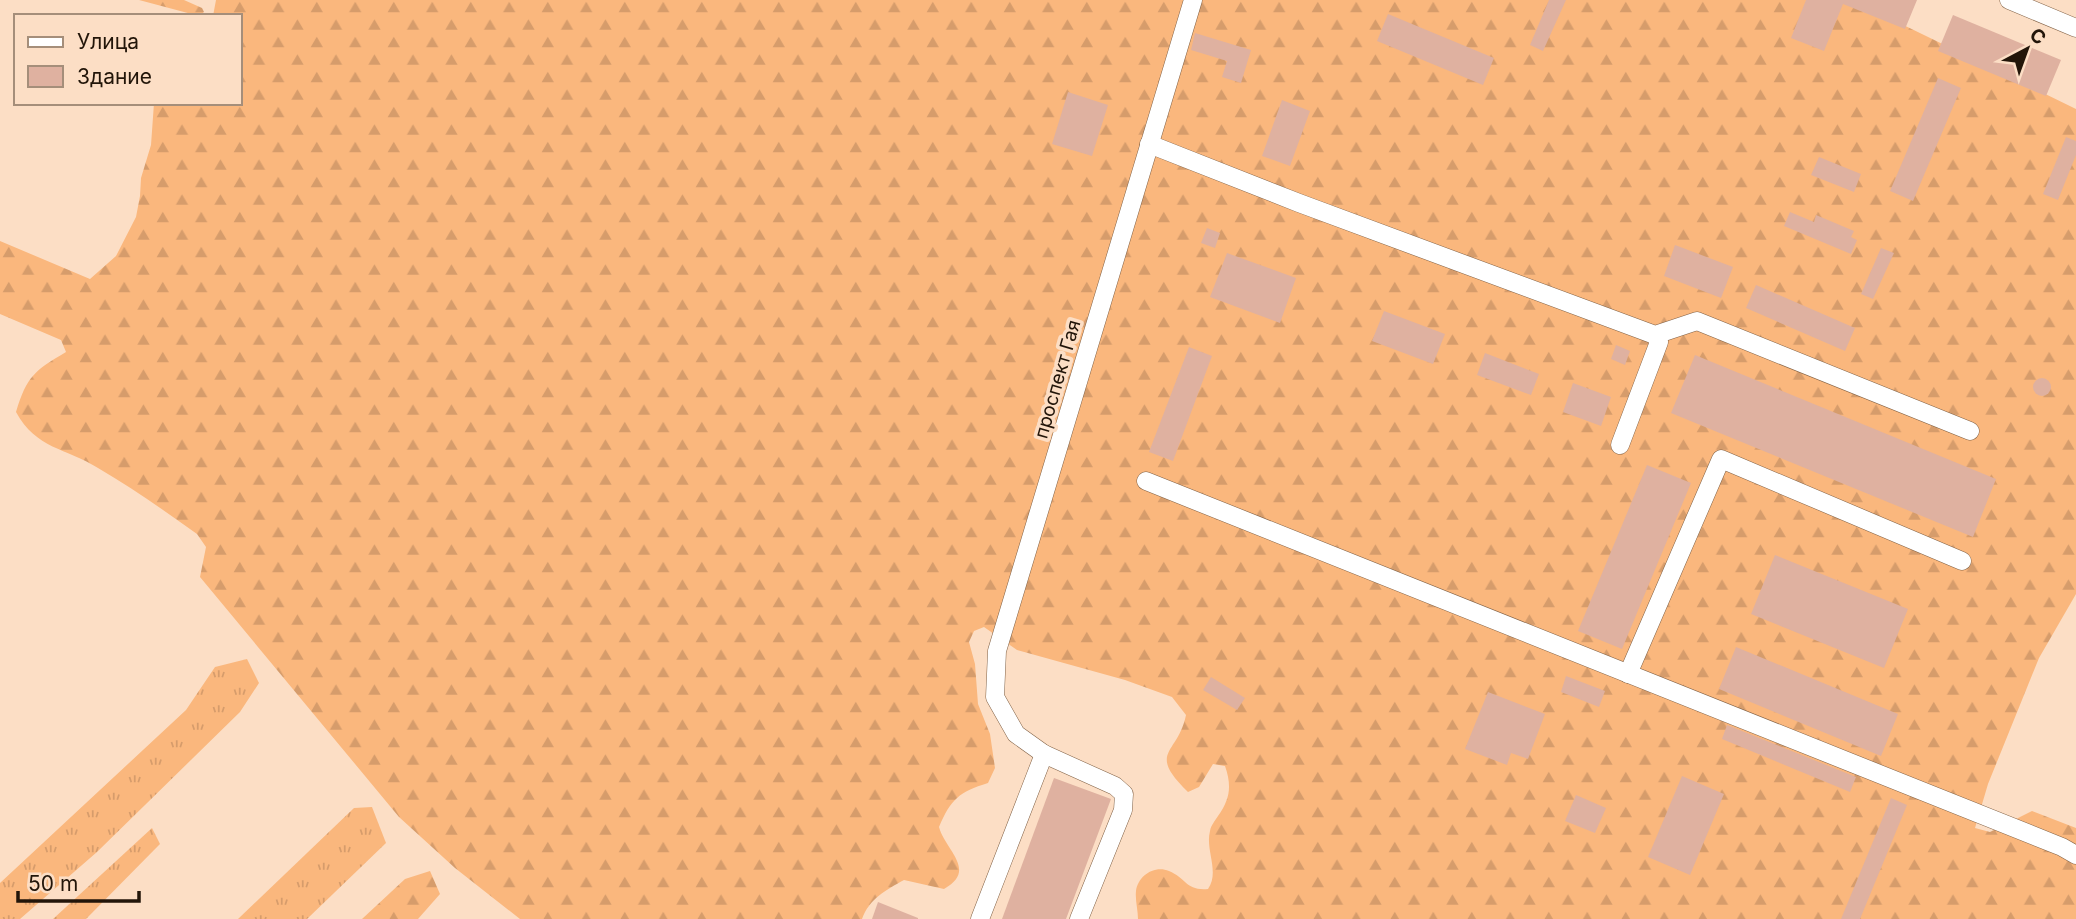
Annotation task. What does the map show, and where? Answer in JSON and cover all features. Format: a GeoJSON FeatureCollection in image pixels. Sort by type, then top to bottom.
{"type":"FeatureCollection","features":[{"type":"Feature","properties":{"kind":"street","name":"проспект Гая"},"geometry":{"type":"LineString","coordinates":[[1079,919],[1123,810],[1124,794],[1115,786],[1044,754],[1016,734],[995,697],[997,651],[1193,0]]}},
{"type":"Feature","properties":{"kind":"street"},"geometry":{"type":"LineString","coordinates":[[2009,0],[2076,28]]}},
{"type":"Feature","properties":{"kind":"street"},"geometry":{"type":"LineString","coordinates":[[1149,144],[1299,203],[1656,335],[1697,321],[1970,431]]}},
{"type":"Feature","properties":{"kind":"street"},"geometry":{"type":"LineString","coordinates":[[1620,446],[1659,342],[1656,335]]}},
{"type":"Feature","properties":{"kind":"street"},"geometry":{"type":"LineString","coordinates":[[1628,674],[1721,458],[1962,561]]}},
{"type":"Feature","properties":{"kind":"street"},"geometry":{"type":"LineString","coordinates":[[1146,481],[2062,847],[2076,855]]}},
{"type":"Feature","properties":{"kind":"street"},"geometry":{"type":"LineString","coordinates":[[980,919],[1044,754]]}},
{"type":"Feature","properties":{"kind":"green space"},"geometry":{"type":"Polygon","coordinates":[[[139,0],[184,0],[202,8],[204,12],[192,14],[139,0]]]}},
{"type":"Feature","properties":{"kind":"green space"},"geometry":{"type":"Polygon","coordinates":[[[216,0],[1852,0],[2076,109],[2076,594],[2039,658],[1988,784],[1975,828],[1990,832],[2032,811],[2076,828],[2076,919],[1138,919],[1137,886],[1143,876],[1152,871],[1169,871],[1190,886],[1208,889],[1213,875],[1210,831],[1229,792],[1225,766],[1213,764],[1199,787],[1188,792],[1176,779],[1167,760],[1186,715],[1172,697],[1125,680],[1017,650],[984,627],[974,631],[969,642],[975,664],[978,704],[990,734],[995,768],[988,783],[963,793],[952,803],[939,827],[959,867],[954,882],[944,889],[904,880],[874,901],[862,919],[520,919],[455,868],[399,817],[200,577],[206,547],[197,534],[86,461],[42,441],[16,412],[24,390],[33,376],[66,352],[61,340],[0,314],[0,241],[90,279],[116,256],[136,217],[141,178],[151,145],[154,105],[242,105],[242,14],[213,14],[216,0]]]}},
{"type":"Feature","properties":{"kind":"green space"},"geometry":{"type":"Polygon","coordinates":[[[247,659],[259,683],[240,712],[97,852],[20,919],[0,919],[0,883],[186,710],[215,667],[247,659]]]}},
{"type":"Feature","properties":{"kind":"green space"},"geometry":{"type":"Polygon","coordinates":[[[372,807],[386,843],[307,919],[238,919],[354,808],[372,807]]]}},
{"type":"Feature","properties":{"kind":"green space"},"geometry":{"type":"Polygon","coordinates":[[[152,828],[160,844],[86,919],[53,919],[152,828]]]}},
{"type":"Feature","properties":{"kind":"green space"},"geometry":{"type":"Polygon","coordinates":[[[430,871],[440,894],[418,919],[362,919],[405,879],[430,871]]]}},
{"type":"Feature","properties":{"kind":"building"},"geometry":{"type":"Polygon","coordinates":[[[1549,0],[1566,0],[1543,51],[1530,45],[1549,0]]]}},
{"type":"Feature","properties":{"kind":"building"},"geometry":{"type":"Polygon","coordinates":[[[1806,0],[1917,0],[1905,29],[1843,4],[1824,51],[1791,38],[1806,0]]]}},
{"type":"Feature","properties":{"kind":"building"},"geometry":{"type":"Polygon","coordinates":[[[1388,14],[1494,58],[1483,85],[1377,41],[1388,14]]]}},
{"type":"Feature","properties":{"kind":"building"},"geometry":{"type":"Polygon","coordinates":[[[1953,15],[2061,60],[2046,96],[1938,51],[1953,15]]]}},
{"type":"Feature","properties":{"kind":"building"},"geometry":{"type":"Polygon","coordinates":[[[1195,33],[1251,50],[1241,83],[1222,77],[1227,61],[1191,50],[1195,33]]]}},
{"type":"Feature","properties":{"kind":"building"},"geometry":{"type":"Polygon","coordinates":[[[1938,78],[1961,88],[1913,201],[1890,191],[1938,78]]]}},
{"type":"Feature","properties":{"kind":"building"},"geometry":{"type":"Polygon","coordinates":[[[1068,92],[1108,105],[1092,156],[1052,144],[1068,92]]]}},
{"type":"Feature","properties":{"kind":"building"},"geometry":{"type":"Polygon","coordinates":[[[1282,100],[1310,111],[1290,166],[1262,156],[1282,100]]]}},
{"type":"Feature","properties":{"kind":"building"},"geometry":{"type":"Polygon","coordinates":[[[2066,137],[2076,141],[2076,155],[2058,200],[2043,194],[2066,137]]]}},
{"type":"Feature","properties":{"kind":"building"},"geometry":{"type":"Polygon","coordinates":[[[1819,157],[1861,174],[1854,192],[1811,175],[1819,157]]]}},
{"type":"Feature","properties":{"kind":"building"},"geometry":{"type":"Polygon","coordinates":[[[1790,212],[1814,222],[1816,215],[1854,231],[1851,237],[1857,240],[1851,254],[1784,226],[1790,212]]]}},
{"type":"Feature","properties":{"kind":"building"},"geometry":{"type":"Polygon","coordinates":[[[1207,228],[1220,233],[1215,248],[1201,243],[1207,228]]]}},
{"type":"Feature","properties":{"kind":"building"},"geometry":{"type":"Polygon","coordinates":[[[1675,245],[1733,267],[1721,298],[1664,276],[1675,245]]]}},
{"type":"Feature","properties":{"kind":"building"},"geometry":{"type":"Polygon","coordinates":[[[1881,248],[1894,253],[1873,299],[1861,294],[1881,248]]]}},
{"type":"Feature","properties":{"kind":"building"},"geometry":{"type":"Polygon","coordinates":[[[1227,253],[1296,278],[1280,323],[1210,297],[1227,253]]]}},
{"type":"Feature","properties":{"kind":"building"},"geometry":{"type":"Polygon","coordinates":[[[1756,285],[1855,328],[1845,351],[1746,308],[1756,285]]]}},
{"type":"Feature","properties":{"kind":"building"},"geometry":{"type":"Polygon","coordinates":[[[1384,311],[1445,334],[1433,364],[1372,341],[1384,311]]]}},
{"type":"Feature","properties":{"kind":"building"},"geometry":{"type":"Polygon","coordinates":[[[1616,345],[1630,351],[1625,365],[1611,359],[1616,345]]]}},
{"type":"Feature","properties":{"kind":"building"},"geometry":{"type":"Polygon","coordinates":[[[1189,347],[1212,356],[1173,461],[1149,452],[1189,347]]]}},
{"type":"Feature","properties":{"kind":"building"},"geometry":{"type":"Polygon","coordinates":[[[1485,353],[1539,374],[1531,395],[1477,375],[1485,353]]]}},
{"type":"Feature","properties":{"kind":"building"},"geometry":{"type":"Polygon","coordinates":[[[1695,355],[1996,479],[1973,537],[1671,413],[1695,355]]]}},
{"type":"Feature","properties":{"kind":"building"},"geometry":{"type":"Polygon","coordinates":[[[2038,378],[2046,378],[2051,387],[2049,394],[2038,396],[2033,391],[2033,383],[2038,378]]]}},
{"type":"Feature","properties":{"kind":"building"},"geometry":{"type":"Polygon","coordinates":[[[1573,383],[1611,397],[1601,426],[1563,412],[1573,383]]]}},
{"type":"Feature","properties":{"kind":"building"},"geometry":{"type":"Polygon","coordinates":[[[1647,465],[1691,483],[1622,649],[1578,631],[1647,465]]]}},
{"type":"Feature","properties":{"kind":"building"},"geometry":{"type":"Polygon","coordinates":[[[1775,555],[1908,609],[1884,668],[1751,614],[1775,555]]]}},
{"type":"Feature","properties":{"kind":"building"},"geometry":{"type":"Polygon","coordinates":[[[1736,647],[1898,714],[1881,756],[1719,689],[1736,647]]]}},
{"type":"Feature","properties":{"kind":"building"},"geometry":{"type":"Polygon","coordinates":[[[1566,676],[1605,691],[1599,707],[1561,692],[1566,676]]]}},
{"type":"Feature","properties":{"kind":"building"},"geometry":{"type":"Polygon","coordinates":[[[1211,677],[1245,698],[1237,710],[1203,690],[1211,677]]]}},
{"type":"Feature","properties":{"kind":"building"},"geometry":{"type":"Polygon","coordinates":[[[1488,692],[1545,714],[1528,759],[1511,753],[1507,765],[1465,749],[1488,692]]]}},
{"type":"Feature","properties":{"kind":"building"},"geometry":{"type":"Polygon","coordinates":[[[1727,725],[1856,777],[1850,792],[1722,739],[1727,725]]]}},
{"type":"Feature","properties":{"kind":"building"},"geometry":{"type":"Polygon","coordinates":[[[1682,776],[1724,794],[1690,875],[1648,857],[1682,776]]]}},
{"type":"Feature","properties":{"kind":"building"},"geometry":{"type":"Polygon","coordinates":[[[1054,778],[1111,799],[1066,919],[1002,919],[1054,778]]]}},
{"type":"Feature","properties":{"kind":"building"},"geometry":{"type":"Polygon","coordinates":[[[1576,795],[1606,808],[1595,833],[1565,821],[1576,795]]]}},
{"type":"Feature","properties":{"kind":"building"},"geometry":{"type":"Polygon","coordinates":[[[1891,798],[1907,805],[1860,919],[1841,919],[1891,798]]]}},
{"type":"Feature","properties":{"kind":"building"},"geometry":{"type":"Polygon","coordinates":[[[878,902],[918,918],[918,919],[872,919],[878,902]]]}}]}
